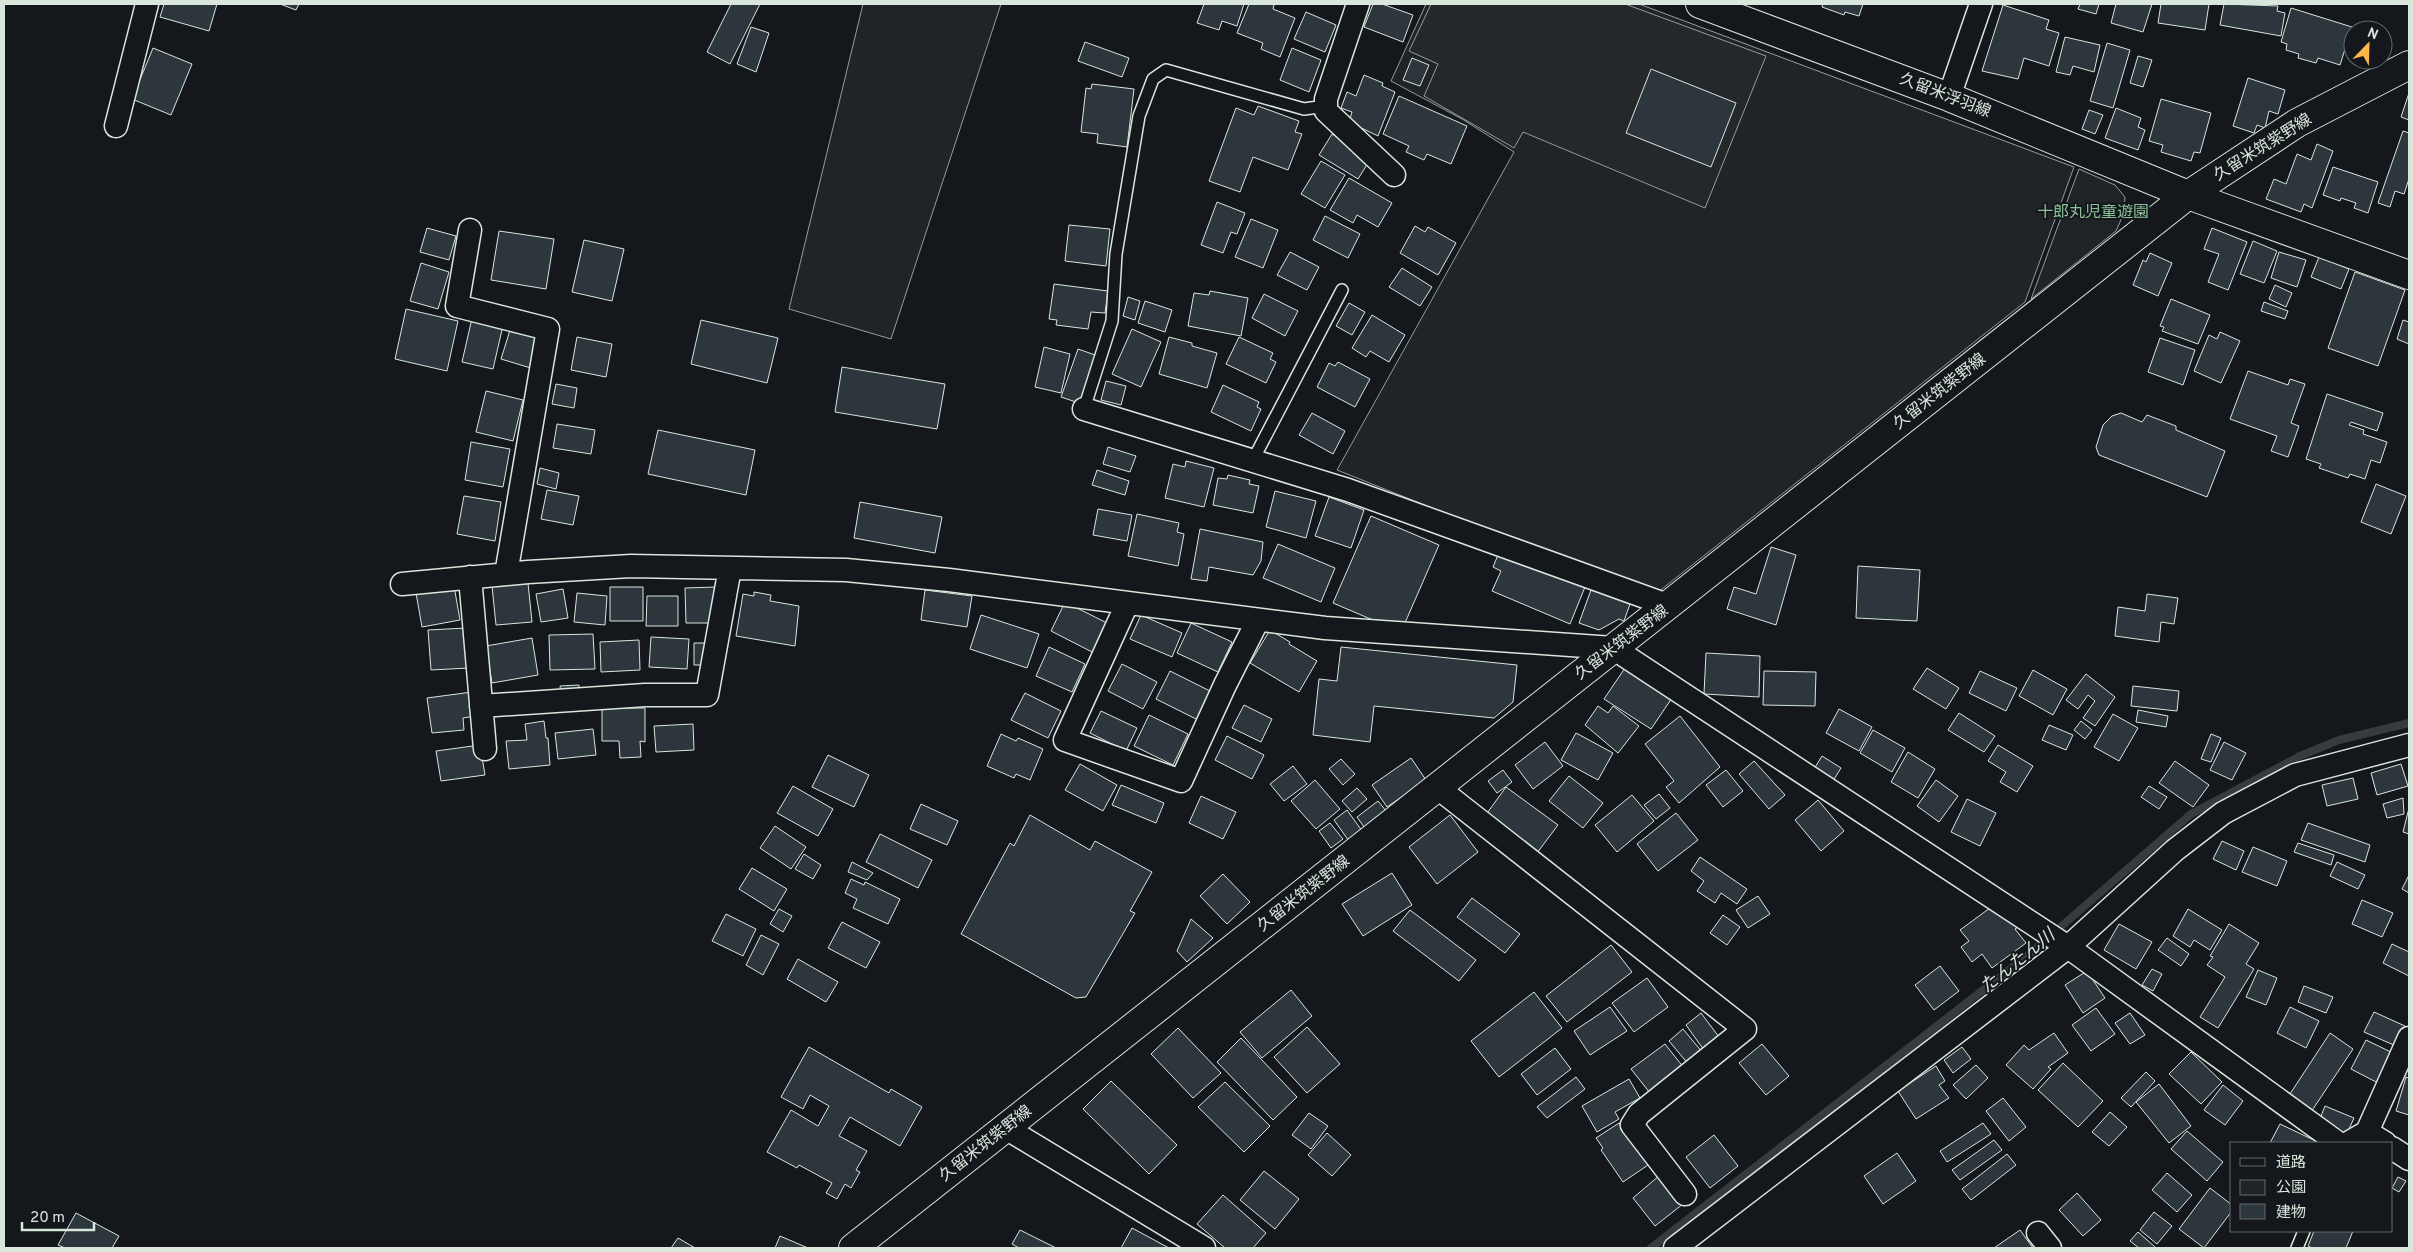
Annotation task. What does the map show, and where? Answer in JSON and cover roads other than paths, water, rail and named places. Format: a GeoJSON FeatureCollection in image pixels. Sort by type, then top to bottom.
{"type":"FeatureCollection","features":[{"type":"Feature","properties":{"kind":"main road","name":"久留米浮羽線"},"geometry":{"type":"LineString","coordinates":[[1700,4],[1948,97],[2188,195],[2409,275]]}},
{"type":"Feature","properties":{"kind":"main road","name":"久留米筑紫野線"},"geometry":{"type":"LineString","coordinates":[[854,1248],[1613,648],[1670,606],[2188,195],[2297,123],[2409,65]]}},
{"type":"Feature","properties":{"kind":"street"},"geometry":{"type":"LineString","coordinates":[[116,126],[147,4]]}},
{"type":"Feature","properties":{"kind":"street"},"geometry":{"type":"LineString","coordinates":[[1358,4],[1326,99],[1326,111],[1394,175]]}},
{"type":"Feature","properties":{"kind":"street"},"geometry":{"type":"LineString","coordinates":[[1948,97],[1982,4]]}},
{"type":"Feature","properties":{"kind":"street"},"geometry":{"type":"LineString","coordinates":[[470,230],[457,306],[548,329],[506,574]]}},
{"type":"Feature","properties":{"kind":"street"},"geometry":{"type":"LineString","coordinates":[[1084,409],[1348,490],[1670,606]]}},
{"type":"Feature","properties":{"kind":"street"},"geometry":{"type":"LineString","coordinates":[[402,584],[506,574],[631,566],[846,570],[949,580],[1325,628],[1613,648],[2068,947],[2337,1142]]}},
{"type":"Feature","properties":{"kind":"street"},"geometry":{"type":"LineString","coordinates":[[481,706],[645,695],[707,695],[730,568]]}},
{"type":"Feature","properties":{"kind":"street"},"geometry":{"type":"LineString","coordinates":[[470,577],[485,749]]}},
{"type":"Feature","properties":{"kind":"street"},"geometry":{"type":"LineString","coordinates":[[1127,604],[1065,740],[1181,781],[1225,685],[1258,620]]}},
{"type":"Feature","properties":{"kind":"street"},"geometry":{"type":"LineString","coordinates":[[1675,1248],[2068,947],[2175,850],[2223,813],[2295,775],[2409,745]]}},
{"type":"Feature","properties":{"kind":"street"},"geometry":{"type":"LineString","coordinates":[[1438,788],[1745,1029],[1639,1114],[1632,1125],[1685,1194]]}},
{"type":"Feature","properties":{"kind":"street"},"geometry":{"type":"LineString","coordinates":[[2367,1139],[2409,1038]]}},
{"type":"Feature","properties":{"kind":"street"},"geometry":{"type":"LineString","coordinates":[[1006,1128],[1195,1246]]}},
{"type":"Feature","properties":{"kind":"street"},"geometry":{"type":"LineString","coordinates":[[2393,1149],[2409,1160]]}},
{"type":"Feature","properties":{"kind":"lane"},"geometry":{"type":"LineString","coordinates":[[1084,409],[1112,321],[1116,254],[1139,116],[1153,78],[1166,70],[1304,110],[1326,106]]}},
{"type":"Feature","properties":{"kind":"lane"},"geometry":{"type":"LineString","coordinates":[[1253,460],[1342,290]]}},
{"type":"Feature","properties":{"kind":"lane"},"geometry":{"type":"LineString","coordinates":[[2296,1248],[2304,1232]]}},
{"type":"Feature","properties":{"kind":"waterway","name":"たんたん川"},"geometry":{"type":"LineString","coordinates":[[1651,1248],[2027,956],[2191,814],[2300,756],[2339,740],[2409,723]]}},
{"type":"Feature","properties":{"kind":"park label","name":"十郎丸児童遊園"},"geometry":{"type":"Point","coordinates":[2093,213]}}]}
